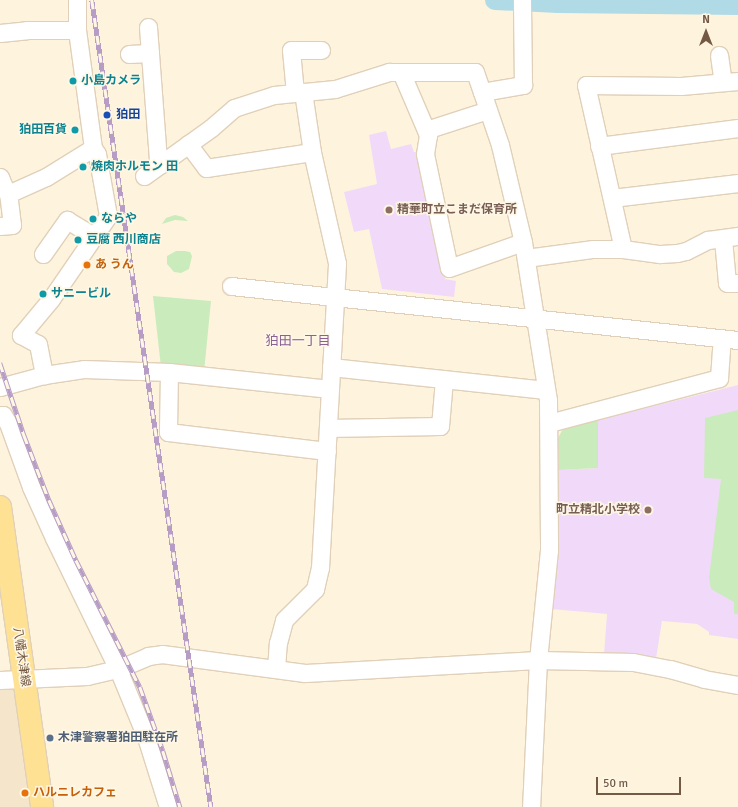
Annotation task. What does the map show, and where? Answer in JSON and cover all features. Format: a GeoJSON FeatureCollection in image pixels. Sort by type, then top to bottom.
{"type":"FeatureCollection","features":[{"type":"Feature","properties":{"kind":"main road","name":"八幡木津線"},"geometry":{"type":"LineString","coordinates":[[0,507],[42,807]]}},
{"type":"Feature","properties":{"kind":"street"},"geometry":{"type":"LineString","coordinates":[[44,375],[38,344],[22,335],[51,299],[108,216],[97,154],[93,148],[77,30],[76,0]]}},
{"type":"Feature","properties":{"kind":"street"},"geometry":{"type":"LineString","coordinates":[[482,92],[522,85],[522,0]]}},
{"type":"Feature","properties":{"kind":"street"},"geometry":{"type":"LineString","coordinates":[[148,28],[158,159],[161,164]]}},
{"type":"Feature","properties":{"kind":"street"},"geometry":{"type":"LineString","coordinates":[[0,33],[27,30],[77,30]]}},
{"type":"Feature","properties":{"kind":"street"},"geometry":{"type":"LineString","coordinates":[[276,670],[278,643],[284,620],[315,589],[320,568],[336,258],[291,50],[321,50]]}},
{"type":"Feature","properties":{"kind":"street"},"geometry":{"type":"LineString","coordinates":[[129,54],[150,53]]}},
{"type":"Feature","properties":{"kind":"street"},"geometry":{"type":"LineString","coordinates":[[623,249],[586,85],[681,86],[730,82],[719,55]]}},
{"type":"Feature","properties":{"kind":"street"},"geometry":{"type":"LineString","coordinates":[[144,176],[211,128],[234,108],[274,95],[335,89],[389,72],[475,72],[500,145],[525,250],[546,390],[549,423],[549,550],[538,660],[532,807]]}},
{"type":"Feature","properties":{"kind":"street"},"geometry":{"type":"LineString","coordinates":[[401,72],[428,135],[425,154],[449,268],[525,250],[623,249],[668,254],[686,251],[708,240],[730,237],[727,283],[738,283]]}},
{"type":"Feature","properties":{"kind":"street"},"geometry":{"type":"LineString","coordinates":[[426,130],[488,110]]}},
{"type":"Feature","properties":{"kind":"street"},"geometry":{"type":"LineString","coordinates":[[600,146],[738,128]]}},
{"type":"Feature","properties":{"kind":"street"},"geometry":{"type":"LineString","coordinates":[[188,144],[206,168],[312,152]]}},
{"type":"Feature","properties":{"kind":"street"},"geometry":{"type":"LineString","coordinates":[[8,194],[46,177],[93,148]]}},
{"type":"Feature","properties":{"kind":"street"},"geometry":{"type":"LineString","coordinates":[[0,177],[8,194],[12,225],[0,226]]}},
{"type":"Feature","properties":{"kind":"street"},"geometry":{"type":"LineString","coordinates":[[612,198],[738,182]]}},
{"type":"Feature","properties":{"kind":"street"},"geometry":{"type":"LineString","coordinates":[[43,254],[67,220],[94,236]]}},
{"type":"Feature","properties":{"kind":"street"},"geometry":{"type":"LineString","coordinates":[[231,286],[730,339],[719,378],[549,423]]}},
{"type":"Feature","properties":{"kind":"street"},"geometry":{"type":"LineString","coordinates":[[331,367],[546,390]]}},
{"type":"Feature","properties":{"kind":"street"},"geometry":{"type":"LineString","coordinates":[[0,387],[44,375],[84,369],[169,372],[330,389]]}},
{"type":"Feature","properties":{"kind":"street"},"geometry":{"type":"LineString","coordinates":[[169,372],[168,432],[327,450]]}},
{"type":"Feature","properties":{"kind":"street"},"geometry":{"type":"LineString","coordinates":[[328,428],[440,426],[444,379]]}},
{"type":"Feature","properties":{"kind":"street"},"geometry":{"type":"LineString","coordinates":[[0,415],[3,415],[8,423],[31,487],[54,538],[118,669],[146,737],[168,807]]}},
{"type":"Feature","properties":{"kind":"street"},"geometry":{"type":"LineString","coordinates":[[0,680],[87,676],[118,669],[148,656],[162,654],[305,673],[538,660],[633,662],[670,669],[704,679],[738,685]]}},
{"type":"Feature","properties":{"kind":"shaded area","name":"精華町立こまだ保育所"},"geometry":{"type":"Polygon","coordinates":[[[386,131],[391,149],[411,144],[414,152],[417,152],[445,279],[456,281],[454,297],[382,289],[369,229],[354,232],[344,192],[377,184],[369,135],[386,131]]]}},
{"type":"Feature","properties":{"kind":"shaded area","name":"町立精北小学校"},"geometry":{"type":"Polygon","coordinates":[[[738,385],[738,639],[709,635],[709,632],[697,624],[662,621],[656,659],[604,654],[607,614],[551,609],[557,550],[559,470],[598,468],[598,420],[738,385]]]}},
{"type":"Feature","properties":{"kind":"shaded area"},"geometry":{"type":"Polygon","coordinates":[[[16,684],[38,807],[0,807],[0,685],[16,684]]]}},
{"type":"Feature","properties":{"kind":"green space"},"geometry":{"type":"Polygon","coordinates":[[[175,215],[183,217],[188,221],[175,220],[162,224],[166,218],[175,215]]]}},
{"type":"Feature","properties":{"kind":"green space"},"geometry":{"type":"Polygon","coordinates":[[[176,251],[190,252],[192,256],[189,269],[181,273],[174,272],[167,264],[167,256],[176,251]]]}},
{"type":"Feature","properties":{"kind":"green space"},"geometry":{"type":"Polygon","coordinates":[[[153,296],[211,301],[204,372],[161,367],[153,296]]]}},
{"type":"Feature","properties":{"kind":"green space"},"geometry":{"type":"Polygon","coordinates":[[[738,410],[738,614],[734,614],[734,602],[711,589],[709,578],[721,479],[704,478],[705,418],[738,410]]]}},
{"type":"Feature","properties":{"kind":"green space"},"geometry":{"type":"Polygon","coordinates":[[[598,417],[598,468],[559,470],[558,438],[564,427],[598,417]]]}},
{"type":"Feature","properties":{"kind":"waterway"},"geometry":{"type":"LineString","coordinates":[[495,0],[558,3],[738,5]]}},
{"type":"Feature","properties":{"kind":"railway"},"geometry":{"type":"LineString","coordinates":[[92,0],[211,807]]}},
{"type":"Feature","properties":{"kind":"railway"},"geometry":{"type":"LineString","coordinates":[[0,363],[24,435],[49,500],[76,560],[140,687],[163,751],[180,807]]}},
{"type":"Feature","properties":{"kind":"place","name":"小島カメラ"},"geometry":{"type":"Point","coordinates":[73,81]}},
{"type":"Feature","properties":{"kind":"place","name":"狛田"},"geometry":{"type":"Point","coordinates":[107,115]}},
{"type":"Feature","properties":{"kind":"place","name":"狛田百貨"},"geometry":{"type":"Point","coordinates":[75,130]}},
{"type":"Feature","properties":{"kind":"place","name":"焼肉ホルモン 田"},"geometry":{"type":"Point","coordinates":[83,167]}},
{"type":"Feature","properties":{"kind":"place","name":"精華町立こまだ保育所"},"geometry":{"type":"Point","coordinates":[389,210]}},
{"type":"Feature","properties":{"kind":"place","name":"ならや"},"geometry":{"type":"Point","coordinates":[93,219]}},
{"type":"Feature","properties":{"kind":"place","name":"豆腐 西川商店"},"geometry":{"type":"Point","coordinates":[78,240]}},
{"type":"Feature","properties":{"kind":"place","name":"あ うん"},"geometry":{"type":"Point","coordinates":[87,265]}},
{"type":"Feature","properties":{"kind":"place","name":"サニービル"},"geometry":{"type":"Point","coordinates":[43,294]}},
{"type":"Feature","properties":{"kind":"place","name":"町立精北小学校"},"geometry":{"type":"Point","coordinates":[648,510]}},
{"type":"Feature","properties":{"kind":"place","name":"木津警察署狛田駐在所"},"geometry":{"type":"Point","coordinates":[50,738]}},
{"type":"Feature","properties":{"kind":"place","name":"ハルニレカフェ"},"geometry":{"type":"Point","coordinates":[25,793]}},
{"type":"Feature","properties":{"kind":"district","name":"狛田一丁目"},"geometry":{"type":"Point","coordinates":[298,341]}}]}
